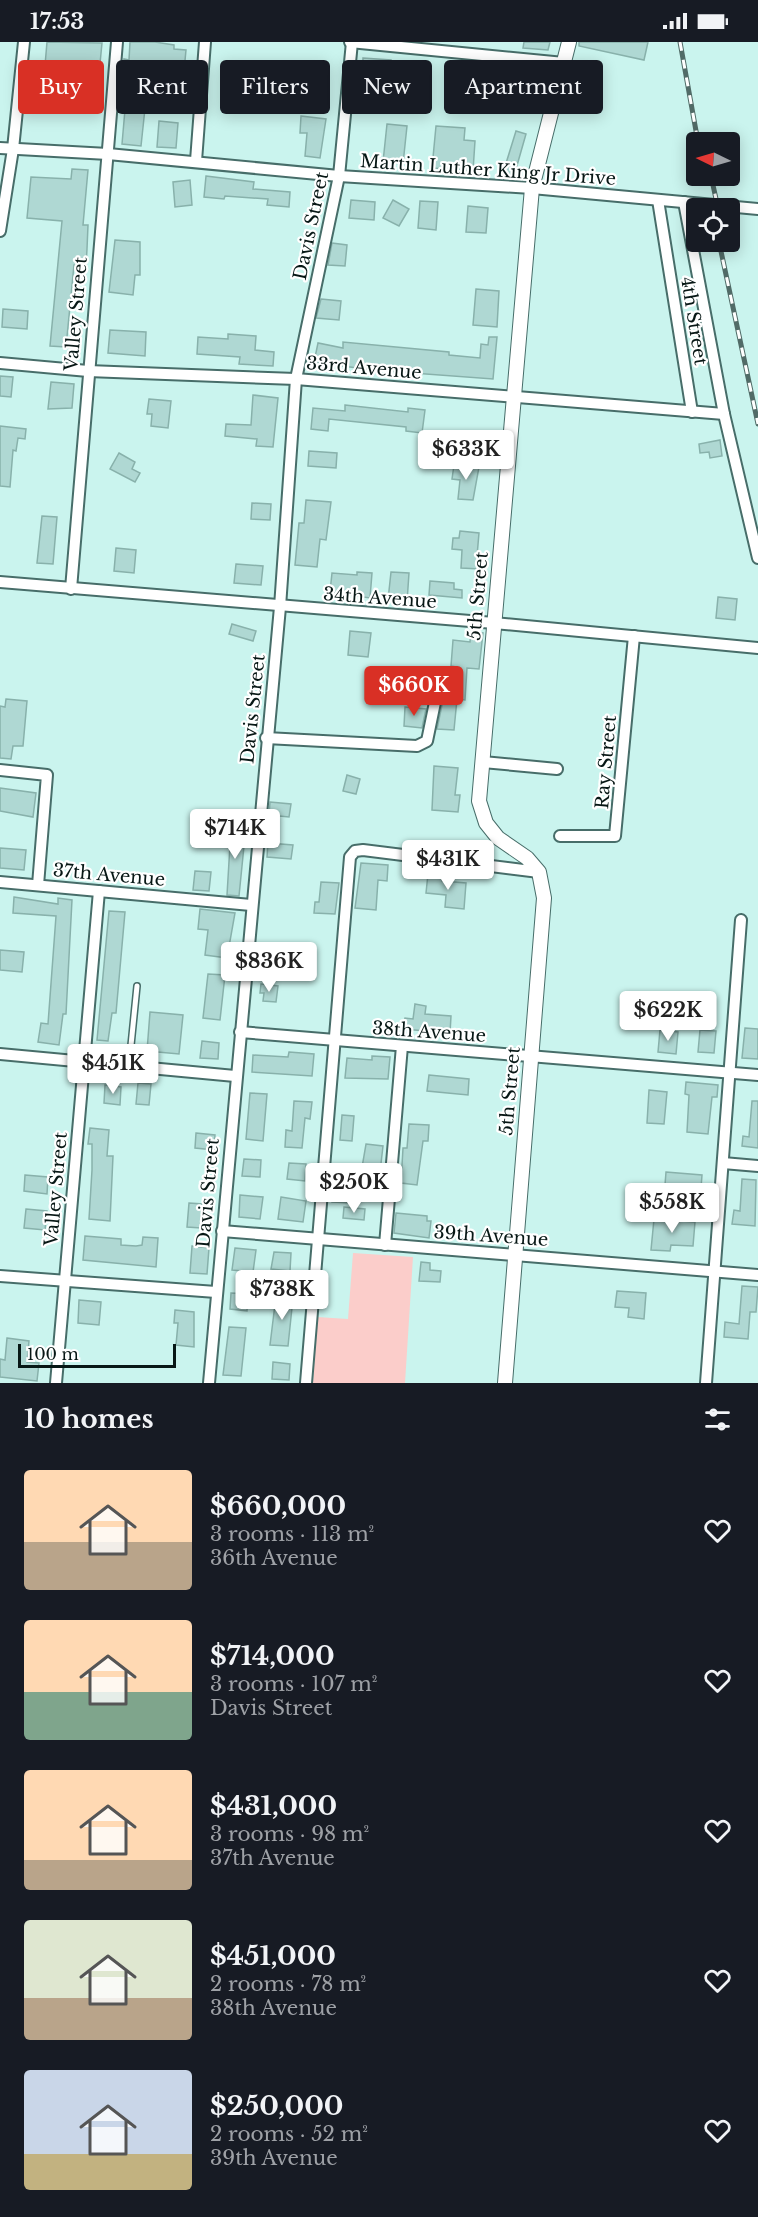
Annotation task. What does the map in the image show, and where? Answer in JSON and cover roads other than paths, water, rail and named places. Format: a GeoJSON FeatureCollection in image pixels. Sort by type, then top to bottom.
{"type":"FeatureCollection","features":[{"type":"Feature","properties":{"kind":"street"},"geometry":{"type":"LineString","coordinates":[[0,231],[13,150],[24,42]]}},
{"type":"Feature","properties":{"kind":"street","name":"Valley Street"},"geometry":{"type":"LineString","coordinates":[[71,590],[117,42]]}},
{"type":"Feature","properties":{"kind":"street"},"geometry":{"type":"LineString","coordinates":[[196,161],[205,42]]}},
{"type":"Feature","properties":{"kind":"street"},"geometry":{"type":"LineString","coordinates":[[351,42],[534,60]]}},
{"type":"Feature","properties":{"kind":"street","name":"Davis Street"},"geometry":{"type":"LineString","coordinates":[[209,1383],[235,1076],[280,607],[296,379],[339,176],[351,42]]}},
{"type":"Feature","properties":{"kind":"street","name":"5th Street"},"geometry":{"type":"LineString","coordinates":[[565,60],[569,42]]}},
{"type":"Feature","properties":{"kind":"street","name":"5th Street"},"geometry":{"type":"LineString","coordinates":[[505,1383],[544,898],[539,872],[527,858],[498,838],[486,823],[479,801],[532,188],[551,114]]}},
{"type":"Feature","properties":{"kind":"street","name":"Martin Luther King Jr Drive"},"geometry":{"type":"LineString","coordinates":[[0,148],[196,161],[339,176],[532,188],[758,209]]}},
{"type":"Feature","properties":{"kind":"street","name":"4th Street"},"geometry":{"type":"LineString","coordinates":[[658,200],[692,412]]}},
{"type":"Feature","properties":{"kind":"street"},"geometry":{"type":"LineString","coordinates":[[684,202],[724,414],[758,558]]}},
{"type":"Feature","properties":{"kind":"street","name":"33rd Avenue"},"geometry":{"type":"LineString","coordinates":[[0,363],[88,371],[296,379],[724,414]]}},
{"type":"Feature","properties":{"kind":"street","name":"34th Avenue"},"geometry":{"type":"LineString","coordinates":[[0,582],[280,607],[494,622],[758,648]]}},
{"type":"Feature","properties":{"kind":"street","name":"Ray Street"},"geometry":{"type":"LineString","coordinates":[[560,836],[615,836],[634,636]]}},
{"type":"Feature","properties":{"kind":"street"},"geometry":{"type":"LineString","coordinates":[[266,738],[417,746],[427,741],[439,683]]}},
{"type":"Feature","properties":{"kind":"street"},"geometry":{"type":"LineString","coordinates":[[483,762],[557,769]]}},
{"type":"Feature","properties":{"kind":"street"},"geometry":{"type":"LineString","coordinates":[[0,771],[47,775],[38,885]]}},
{"type":"Feature","properties":{"kind":"street"},"geometry":{"type":"LineString","coordinates":[[306,1383],[350,857],[355,851],[539,872]]}},
{"type":"Feature","properties":{"kind":"street","name":"37th Avenue"},"geometry":{"type":"LineString","coordinates":[[0,882],[251,904]]}},
{"type":"Feature","properties":{"kind":"street","name":"Valley Street"},"geometry":{"type":"LineString","coordinates":[[57,1383],[99,891]]}},
{"type":"Feature","properties":{"kind":"street"},"geometry":{"type":"LineString","coordinates":[[705,1383],[741,920]]}},
{"type":"Feature","properties":{"kind":"street","name":"38th Avenue"},"geometry":{"type":"LineString","coordinates":[[240,1032],[758,1075]]}},
{"type":"Feature","properties":{"kind":"street"},"geometry":{"type":"LineString","coordinates":[[385,1245],[402,1046]]}},
{"type":"Feature","properties":{"kind":"street"},"geometry":{"type":"LineString","coordinates":[[0,1054],[235,1076]]}},
{"type":"Feature","properties":{"kind":"street"},"geometry":{"type":"LineString","coordinates":[[723,1163],[758,1166]]}},
{"type":"Feature","properties":{"kind":"street","name":"39th Avenue"},"geometry":{"type":"LineString","coordinates":[[222,1231],[758,1275]]}},
{"type":"Feature","properties":{"kind":"street"},"geometry":{"type":"LineString","coordinates":[[0,1276],[216,1292]]}},
{"type":"Feature","properties":{"kind":"lane"},"geometry":{"type":"LineString","coordinates":[[129,1065],[137,986]]}},
{"type":"Feature","properties":{"kind":"railway"},"geometry":{"type":"LineString","coordinates":[[680,42],[696,132]]}},
{"type":"Feature","properties":{"kind":"railway"},"geometry":{"type":"LineString","coordinates":[[713,186],[716,198]]}},
{"type":"Feature","properties":{"kind":"railway"},"geometry":{"type":"LineString","coordinates":[[721,252],[758,424]]}}]}
